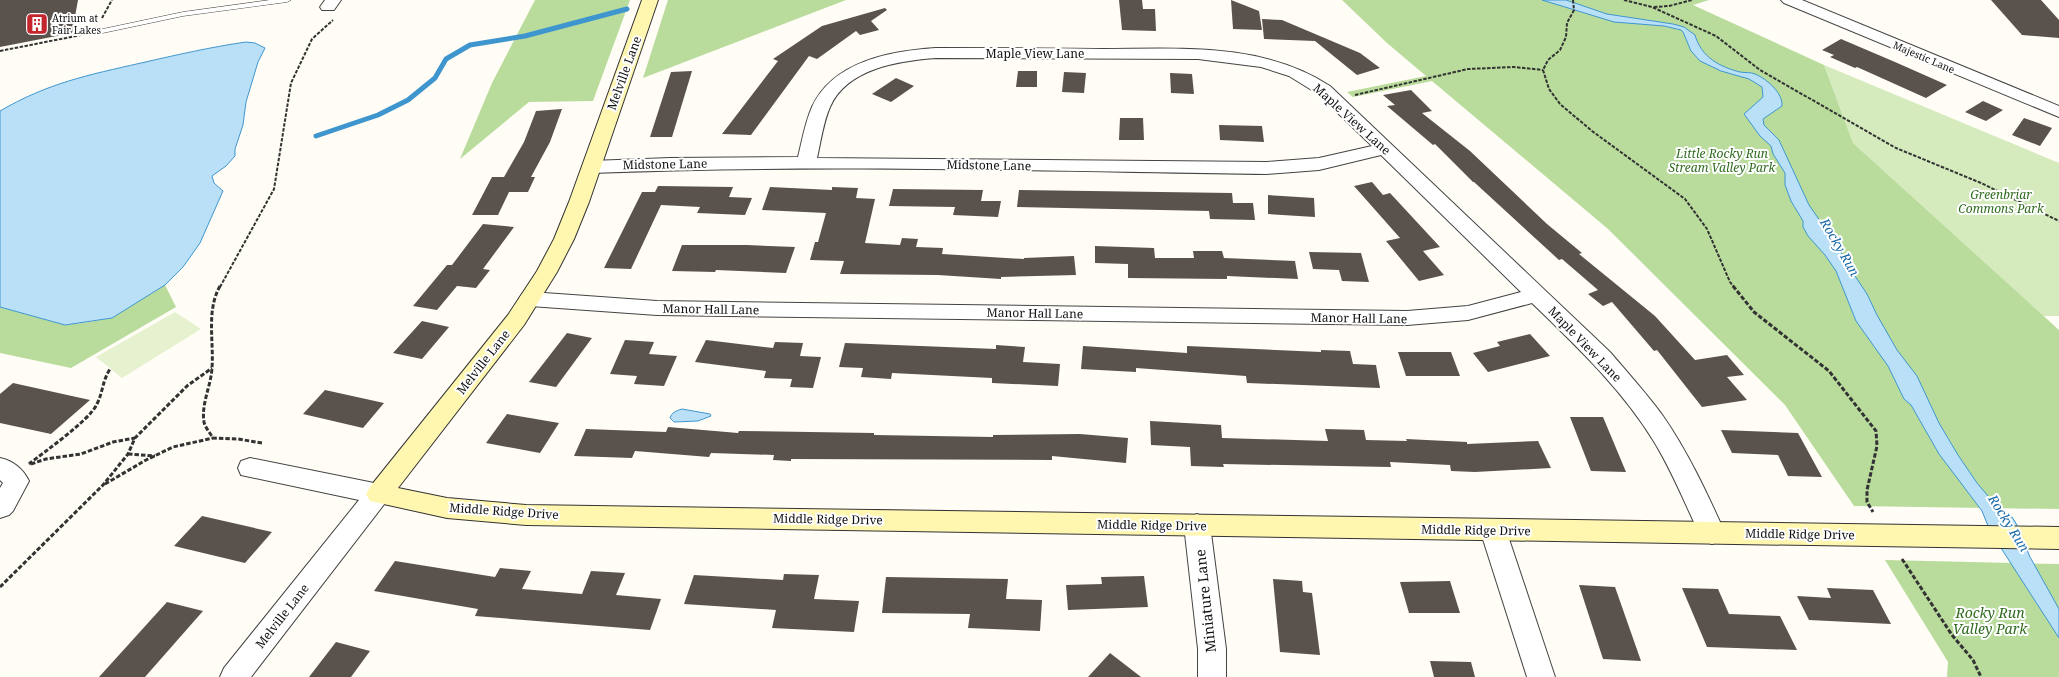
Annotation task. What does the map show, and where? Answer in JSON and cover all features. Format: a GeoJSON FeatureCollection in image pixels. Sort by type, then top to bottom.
{"type":"FeatureCollection","features":[{"type":"Feature","properties":{"kind":"street","name":"Melville Lane"},"geometry":{"type":"LineString","coordinates":[[234,677],[516,320],[547,272],[564,239],[650,0]]}},
{"type":"Feature","properties":{"kind":"street","name":"Majestic Lane"},"geometry":{"type":"LineString","coordinates":[[1789,0],[2059,112]]}},
{"type":"Feature","properties":{"kind":"street","name":"Maple View Lane"},"geometry":{"type":"LineString","coordinates":[[806,163],[821,107],[832,90],[847,78],[865,68],[897,57],[920,54],[1198,54],[1259,60],[1288,70],[1317,85],[1334,100],[1602,358],[1640,404],[1661,433],[1692,488],[1712,533]]}},
{"type":"Feature","properties":{"kind":"street","name":"Midstone Lane"},"geometry":{"type":"LineString","coordinates":[[591,167],[670,164],[806,163],[1267,168],[1319,164],[1385,149]]}},
{"type":"Feature","properties":{"kind":"street","name":"Manor Hall Lane"},"geometry":{"type":"LineString","coordinates":[[530,299],[657,308],[1407,318],[1468,313],[1537,295]]}},
{"type":"Feature","properties":{"kind":"street"},"geometry":{"type":"LineString","coordinates":[[0,468],[5,469],[16,481],[4,504],[0,508]]}},
{"type":"Feature","properties":{"kind":"street","name":"Middle Ridge Drive"},"geometry":{"type":"LineString","coordinates":[[250,468],[447,508],[526,515],[1968,537],[2052,537]]}},
{"type":"Feature","properties":{"kind":"street","name":"Miniature Lane"},"geometry":{"type":"LineString","coordinates":[[1197,525],[1212,649],[1212,677]]}},
{"type":"Feature","properties":{"kind":"street"},"geometry":{"type":"LineString","coordinates":[[1493,530],[1541,677]]}},
{"type":"Feature","properties":{"kind":"lane"},"geometry":{"type":"LineString","coordinates":[[98,32],[183,14],[287,0]]}},
{"type":"Feature","properties":{"kind":"path"},"geometry":{"type":"LineString","coordinates":[[0,51],[98,32],[101,20],[108,10],[112,0]]}},
{"type":"Feature","properties":{"kind":"path"},"geometry":{"type":"LineString","coordinates":[[1573,0],[1574,10],[1567,23],[1566,37],[1560,50],[1548,60],[1543,70],[1549,89],[1560,104],[1592,131],[1685,199],[1707,229],[1730,282],[1754,312],[1829,371],[1855,402],[1876,431],[1877,446],[1867,490],[1867,502],[1873,512]]}},
{"type":"Feature","properties":{"kind":"path"},"geometry":{"type":"LineString","coordinates":[[1624,0],[1652,7],[1716,36],[1760,70],[1896,148],[1982,183],[2059,221]]}},
{"type":"Feature","properties":{"kind":"path"},"geometry":{"type":"LineString","coordinates":[[1652,7],[1669,6],[1692,0]]}},
{"type":"Feature","properties":{"kind":"path"},"geometry":{"type":"LineString","coordinates":[[213,438],[204,423],[205,401],[212,368],[211,325],[217,292],[274,189],[291,83],[312,39],[339,15],[338,8],[331,3]]}},
{"type":"Feature","properties":{"kind":"path"},"geometry":{"type":"LineString","coordinates":[[17,48],[18,43]]}},
{"type":"Feature","properties":{"kind":"path"},"geometry":{"type":"LineString","coordinates":[[1334,100],[1468,69],[1514,67],[1543,70]]}},
{"type":"Feature","properties":{"kind":"path"},"geometry":{"type":"LineString","coordinates":[[0,587],[44,546],[103,485],[128,454],[135,438],[187,386],[212,368]]}},
{"type":"Feature","properties":{"kind":"path"},"geometry":{"type":"LineString","coordinates":[[110,369],[103,381],[97,405],[76,427],[27,465],[46,459],[81,454],[113,442],[135,438]]}},
{"type":"Feature","properties":{"kind":"path"},"geometry":{"type":"LineString","coordinates":[[103,485],[173,447],[213,438],[238,439],[262,443]]}},
{"type":"Feature","properties":{"kind":"path"},"geometry":{"type":"LineString","coordinates":[[128,454],[156,456]]}},
{"type":"Feature","properties":{"kind":"path"},"geometry":{"type":"LineString","coordinates":[[1902,559],[1952,635],[1973,660],[1981,677]]}},
{"type":"Feature","properties":{"kind":"green space"},"geometry":{"type":"Polygon","coordinates":[[[535,0],[630,0],[593,101],[529,102],[460,159],[492,83],[535,0]]]}},
{"type":"Feature","properties":{"kind":"green space"},"geometry":{"type":"Polygon","coordinates":[[[668,0],[846,0],[643,78],[668,0]]]}},
{"type":"Feature","properties":{"kind":"green space","name":"Little Rocky Run Stream Valley Park"},"geometry":{"type":"Polygon","coordinates":[[[1342,0],[1709,0],[1693,5],[1824,65],[1853,143],[2059,330],[2059,509],[1854,506],[1785,405],[1608,229],[1432,81],[1353,97],[1347,92],[1426,76],[1387,43],[1342,0]]]}},
{"type":"Feature","properties":{"kind":"green space","name":"Greenbriar Commons Park"},"geometry":{"type":"Polygon","coordinates":[[[1824,65],[2059,163],[2059,316],[2043,316],[1853,143],[1824,65]]]}},
{"type":"Feature","properties":{"kind":"green space"},"geometry":{"type":"Polygon","coordinates":[[[165,285],[176,307],[71,368],[0,353],[0,307],[65,325],[89,322],[112,318],[165,285]]]}},
{"type":"Feature","properties":{"kind":"green space"},"geometry":{"type":"Polygon","coordinates":[[[175,312],[201,329],[122,378],[96,357],[175,312]]]}},
{"type":"Feature","properties":{"kind":"green space","name":"Rocky Run Valley Park"},"geometry":{"type":"Polygon","coordinates":[[[1885,560],[2059,564],[2059,677],[1947,677],[1948,662],[1885,560]]]}},
{"type":"Feature","properties":{"kind":"water","name":"Rocky Run"},"geometry":{"type":"Polygon","coordinates":[[[1542,0],[1566,0],[1607,14],[1684,27],[1695,35],[1702,49],[1712,60],[1733,70],[1755,74],[1764,79],[1777,91],[1782,101],[1782,106],[1763,119],[1764,125],[1779,140],[1809,205],[1839,248],[1845,261],[1867,294],[1897,350],[1917,376],[1939,423],[1958,455],[1977,483],[1994,503],[2012,517],[2017,525],[2030,557],[2059,609],[2059,638],[1990,531],[1982,511],[1939,454],[1911,405],[1904,399],[1888,366],[1856,321],[1836,271],[1825,255],[1808,236],[1803,227],[1803,221],[1791,201],[1785,185],[1785,173],[1773,154],[1771,146],[1760,136],[1744,114],[1763,97],[1762,87],[1749,79],[1721,71],[1700,61],[1691,51],[1681,30],[1664,26],[1614,22],[1542,0]]]}},
{"type":"Feature","properties":{"kind":"water"},"geometry":{"type":"Polygon","coordinates":[[[246,42],[255,43],[265,48],[258,62],[246,102],[243,125],[235,149],[235,156],[226,166],[212,176],[214,183],[223,191],[200,243],[183,267],[165,285],[112,318],[65,325],[0,307],[0,111],[35,93],[86,76],[180,54],[246,42]]]}},
{"type":"Feature","properties":{"kind":"water"},"geometry":{"type":"Polygon","coordinates":[[[682,409],[710,414],[711,416],[698,421],[674,422],[670,418],[672,414],[682,409]]]}},
{"type":"Feature","properties":{"kind":"building","name":"Atrium at Fair Lakes"},"geometry":{"type":"Polygon","coordinates":[[[0,0],[78,0],[72,33],[0,47],[0,0]]]}},
{"type":"Feature","properties":{"kind":"building"},"geometry":{"type":"Polygon","coordinates":[[[1119,0],[1142,0],[1143,9],[1155,9],[1156,31],[1122,30],[1119,0]]]}},
{"type":"Feature","properties":{"kind":"building"},"geometry":{"type":"Polygon","coordinates":[[[1231,0],[1259,11],[1262,30],[1233,29],[1231,0]]]}},
{"type":"Feature","properties":{"kind":"building"},"geometry":{"type":"Polygon","coordinates":[[[1991,0],[2041,0],[2059,20],[2059,38],[2022,35],[1991,0]]]}},
{"type":"Feature","properties":{"kind":"building"},"geometry":{"type":"Polygon","coordinates":[[[885,8],[887,10],[871,21],[879,30],[860,35],[856,31],[817,59],[809,56],[751,135],[722,134],[778,61],[773,59],[822,26],[885,8]]]}},
{"type":"Feature","properties":{"kind":"building"},"geometry":{"type":"Polygon","coordinates":[[[1262,19],[1282,20],[1360,53],[1380,68],[1357,75],[1315,41],[1264,39],[1262,19]]]}},
{"type":"Feature","properties":{"kind":"building"},"geometry":{"type":"Polygon","coordinates":[[[1841,39],[1947,85],[1926,98],[1857,67],[1855,68],[1830,57],[1834,55],[1822,50],[1841,39]]]}},
{"type":"Feature","properties":{"kind":"building"},"geometry":{"type":"Polygon","coordinates":[[[692,71],[672,137],[650,137],[671,72],[692,71]]]}},
{"type":"Feature","properties":{"kind":"building"},"geometry":{"type":"Polygon","coordinates":[[[1018,71],[1037,71],[1037,87],[1016,87],[1018,71]]]}},
{"type":"Feature","properties":{"kind":"building"},"geometry":{"type":"Polygon","coordinates":[[[1064,72],[1086,73],[1084,93],[1062,92],[1064,72]]]}},
{"type":"Feature","properties":{"kind":"building"},"geometry":{"type":"Polygon","coordinates":[[[1170,73],[1192,74],[1194,94],[1171,93],[1170,73]]]}},
{"type":"Feature","properties":{"kind":"building"},"geometry":{"type":"Polygon","coordinates":[[[896,78],[914,86],[891,102],[872,94],[896,78]]]}},
{"type":"Feature","properties":{"kind":"building"},"geometry":{"type":"Polygon","coordinates":[[[1411,90],[1432,111],[1422,113],[1470,151],[1547,224],[1582,253],[1579,254],[1655,316],[1695,360],[1727,355],[1744,375],[1727,377],[1747,400],[1702,407],[1657,350],[1654,351],[1612,302],[1603,306],[1588,294],[1598,290],[1562,259],[1559,260],[1473,182],[1435,144],[1433,145],[1387,106],[1395,105],[1383,95],[1411,90]]]}},
{"type":"Feature","properties":{"kind":"building"},"geometry":{"type":"Polygon","coordinates":[[[1983,101],[2003,110],[1986,121],[1965,112],[1983,101]]]}},
{"type":"Feature","properties":{"kind":"building"},"geometry":{"type":"Polygon","coordinates":[[[562,109],[550,142],[531,177],[535,177],[528,192],[509,192],[498,215],[472,215],[492,177],[504,177],[524,142],[536,111],[562,109]]]}},
{"type":"Feature","properties":{"kind":"building"},"geometry":{"type":"Polygon","coordinates":[[[1120,118],[1143,118],[1144,140],[1119,140],[1120,118]]]}},
{"type":"Feature","properties":{"kind":"building"},"geometry":{"type":"Polygon","coordinates":[[[2024,118],[2052,128],[2040,146],[2012,135],[2024,118]]]}},
{"type":"Feature","properties":{"kind":"building"},"geometry":{"type":"Polygon","coordinates":[[[1219,125],[1262,126],[1264,142],[1220,140],[1219,125]]]}},
{"type":"Feature","properties":{"kind":"building"},"geometry":{"type":"Polygon","coordinates":[[[1372,182],[1383,195],[1390,193],[1440,247],[1423,251],[1444,275],[1419,281],[1386,241],[1400,238],[1354,186],[1372,182]]]}},
{"type":"Feature","properties":{"kind":"building"},"geometry":{"type":"Polygon","coordinates":[[[658,186],[733,187],[729,197],[752,198],[745,215],[697,213],[700,207],[661,205],[631,269],[604,268],[642,192],[655,192],[658,186]]]}},
{"type":"Feature","properties":{"kind":"building"},"geometry":{"type":"Polygon","coordinates":[[[770,187],[832,190],[832,187],[858,188],[856,198],[875,199],[865,243],[900,245],[902,238],[918,239],[916,247],[943,248],[942,254],[1024,259],[1074,256],[1076,275],[1001,277],[1001,279],[938,275],[840,274],[844,261],[810,260],[815,242],[818,242],[826,213],[762,210],[770,187]]]}},
{"type":"Feature","properties":{"kind":"building"},"geometry":{"type":"Polygon","coordinates":[[[893,189],[983,190],[981,201],[1001,201],[998,217],[953,215],[955,207],[889,206],[893,189]]]}},
{"type":"Feature","properties":{"kind":"building"},"geometry":{"type":"Polygon","coordinates":[[[1019,190],[1232,193],[1233,203],[1253,203],[1255,220],[1210,219],[1209,211],[1017,207],[1019,190]]]}},
{"type":"Feature","properties":{"kind":"building"},"geometry":{"type":"Polygon","coordinates":[[[1268,195],[1314,198],[1315,217],[1268,214],[1268,195]]]}},
{"type":"Feature","properties":{"kind":"building"},"geometry":{"type":"Polygon","coordinates":[[[483,224],[514,227],[483,269],[490,270],[476,288],[457,286],[437,310],[413,306],[447,265],[452,265],[483,224]]]}},
{"type":"Feature","properties":{"kind":"building"},"geometry":{"type":"Polygon","coordinates":[[[682,245],[795,247],[786,273],[716,270],[715,272],[672,271],[682,245]]]}},
{"type":"Feature","properties":{"kind":"building"},"geometry":{"type":"Polygon","coordinates":[[[1095,246],[1154,248],[1155,258],[1194,258],[1193,251],[1222,251],[1224,258],[1295,261],[1298,279],[1227,276],[1227,279],[1128,278],[1128,264],[1095,263],[1095,246]]]}},
{"type":"Feature","properties":{"kind":"building"},"geometry":{"type":"Polygon","coordinates":[[[1309,252],[1361,253],[1369,282],[1342,281],[1339,270],[1313,269],[1309,252]]]}},
{"type":"Feature","properties":{"kind":"building"},"geometry":{"type":"Polygon","coordinates":[[[422,321],[449,327],[422,359],[393,353],[422,321]]]}},
{"type":"Feature","properties":{"kind":"building"},"geometry":{"type":"Polygon","coordinates":[[[567,333],[592,338],[556,387],[529,382],[567,333]]]}},
{"type":"Feature","properties":{"kind":"building"},"geometry":{"type":"Polygon","coordinates":[[[1530,334],[1550,356],[1488,372],[1473,353],[1500,346],[1497,342],[1530,334]]]}},
{"type":"Feature","properties":{"kind":"building"},"geometry":{"type":"Polygon","coordinates":[[[625,340],[654,342],[649,354],[677,356],[664,386],[634,384],[637,376],[610,374],[625,340]]]}},
{"type":"Feature","properties":{"kind":"building"},"geometry":{"type":"Polygon","coordinates":[[[706,340],[773,348],[775,342],[803,343],[800,356],[821,357],[813,388],[790,387],[792,379],[764,378],[766,371],[695,362],[706,340]]]}},
{"type":"Feature","properties":{"kind":"building"},"geometry":{"type":"Polygon","coordinates":[[[845,343],[996,349],[996,345],[1025,347],[1023,362],[1060,364],[1058,386],[992,383],[992,378],[892,373],[891,379],[861,377],[863,368],[839,367],[845,343]]]}},
{"type":"Feature","properties":{"kind":"building"},"geometry":{"type":"Polygon","coordinates":[[[1083,346],[1187,353],[1187,346],[1321,352],[1321,350],[1350,351],[1353,364],[1376,365],[1380,388],[1247,383],[1246,376],[1136,368],[1136,372],[1081,369],[1083,346]]]}},
{"type":"Feature","properties":{"kind":"building"},"geometry":{"type":"Polygon","coordinates":[[[1398,352],[1451,352],[1460,376],[1406,376],[1398,352]]]}},
{"type":"Feature","properties":{"kind":"building"},"geometry":{"type":"Polygon","coordinates":[[[13,383],[90,400],[51,434],[0,423],[0,394],[13,383]]]}},
{"type":"Feature","properties":{"kind":"building"},"geometry":{"type":"Polygon","coordinates":[[[325,390],[384,403],[363,428],[303,414],[325,390]]]}},
{"type":"Feature","properties":{"kind":"building"},"geometry":{"type":"Polygon","coordinates":[[[507,414],[559,423],[540,453],[486,443],[507,414]]]}},
{"type":"Feature","properties":{"kind":"building"},"geometry":{"type":"Polygon","coordinates":[[[1570,417],[1603,417],[1626,472],[1591,471],[1570,417]]]}},
{"type":"Feature","properties":{"kind":"building"},"geometry":{"type":"Polygon","coordinates":[[[1150,421],[1221,425],[1222,438],[1328,441],[1325,429],[1364,430],[1366,440],[1407,441],[1406,439],[1467,442],[1467,444],[1538,441],[1551,468],[1475,472],[1451,471],[1450,465],[1390,462],[1391,467],[1223,464],[1224,467],[1191,466],[1190,447],[1151,445],[1150,421]]]}},
{"type":"Feature","properties":{"kind":"building"},"geometry":{"type":"Polygon","coordinates":[[[668,427],[738,433],[739,431],[874,433],[874,435],[993,437],[993,435],[1080,434],[1128,438],[1126,463],[1052,456],[1052,460],[791,459],[791,461],[773,460],[774,455],[711,453],[709,457],[635,451],[632,458],[574,456],[586,429],[666,432],[668,427]]]}},
{"type":"Feature","properties":{"kind":"building"},"geometry":{"type":"Polygon","coordinates":[[[1721,430],[1798,433],[1822,477],[1788,476],[1778,455],[1732,453],[1721,430]]]}},
{"type":"Feature","properties":{"kind":"building"},"geometry":{"type":"Polygon","coordinates":[[[202,516],[272,532],[245,563],[174,546],[202,516]]]}},
{"type":"Feature","properties":{"kind":"building"},"geometry":{"type":"Polygon","coordinates":[[[395,561],[495,577],[500,568],[531,571],[522,589],[582,594],[591,571],[625,573],[616,595],[661,599],[650,630],[475,616],[478,609],[374,591],[395,561]]]}},
{"type":"Feature","properties":{"kind":"building"},"geometry":{"type":"Polygon","coordinates":[[[784,574],[819,575],[814,599],[859,601],[854,632],[772,628],[776,610],[684,604],[694,575],[783,580],[784,574]]]}},
{"type":"Feature","properties":{"kind":"building"},"geometry":{"type":"Polygon","coordinates":[[[1144,576],[1148,607],[1068,610],[1066,585],[1102,584],[1101,577],[1144,576]]]}},
{"type":"Feature","properties":{"kind":"building"},"geometry":{"type":"Polygon","coordinates":[[[886,577],[1008,579],[1006,599],[1042,600],[1040,631],[968,628],[970,614],[882,613],[886,577]]]}},
{"type":"Feature","properties":{"kind":"building"},"geometry":{"type":"Polygon","coordinates":[[[1273,579],[1302,581],[1303,592],[1312,593],[1320,655],[1280,652],[1273,579]]]}},
{"type":"Feature","properties":{"kind":"building"},"geometry":{"type":"Polygon","coordinates":[[[1450,581],[1460,613],[1409,613],[1400,582],[1450,581]]]}},
{"type":"Feature","properties":{"kind":"building"},"geometry":{"type":"Polygon","coordinates":[[[1579,585],[1615,587],[1641,661],[1603,659],[1579,585]]]}},
{"type":"Feature","properties":{"kind":"building"},"geometry":{"type":"Polygon","coordinates":[[[1682,588],[1718,589],[1729,614],[1780,616],[1797,650],[1707,647],[1682,588]]]}},
{"type":"Feature","properties":{"kind":"building"},"geometry":{"type":"Polygon","coordinates":[[[1827,588],[1873,590],[1891,624],[1809,620],[1797,596],[1831,598],[1827,588]]]}},
{"type":"Feature","properties":{"kind":"building"},"geometry":{"type":"Polygon","coordinates":[[[167,602],[203,611],[145,677],[99,677],[167,602]]]}},
{"type":"Feature","properties":{"kind":"building"},"geometry":{"type":"Polygon","coordinates":[[[336,642],[370,651],[351,677],[309,677],[336,642]]]}},
{"type":"Feature","properties":{"kind":"building"},"geometry":{"type":"Polygon","coordinates":[[[1110,653],[1141,677],[1088,677],[1110,653]]]}},
{"type":"Feature","properties":{"kind":"building"},"geometry":{"type":"Polygon","coordinates":[[[1430,661],[1471,662],[1475,677],[1434,677],[1430,661]]]}},
{"type":"Feature","properties":{"kind":"waterway"},"geometry":{"type":"LineString","coordinates":[[316,136],[378,115],[408,100],[435,78],[446,59],[470,45],[525,36],[627,9]]}},
{"type":"Feature","properties":{"kind":"place","name":"Atrium at Fair Lakes"},"geometry":{"type":"Point","coordinates":[37,24]}}]}
